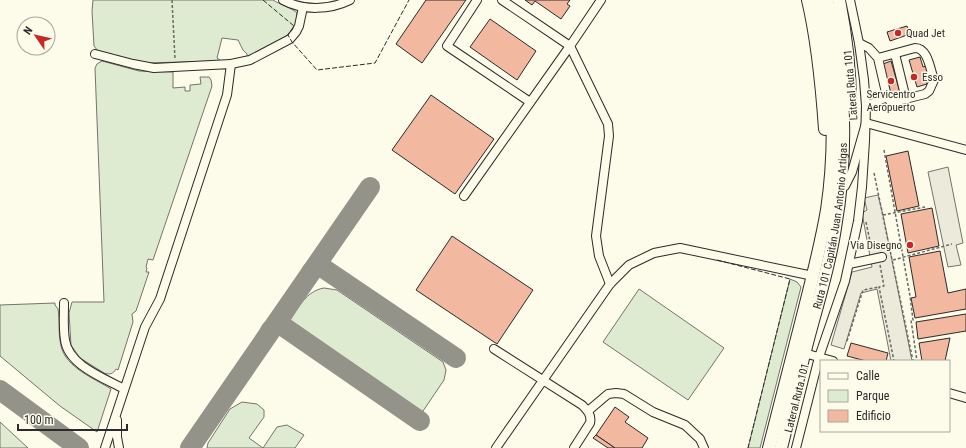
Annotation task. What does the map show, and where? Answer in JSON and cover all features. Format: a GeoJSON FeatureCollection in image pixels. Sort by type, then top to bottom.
{"type":"FeatureCollection","features":[{"type":"Feature","properties":{"kind":"highway"},"geometry":{"type":"LineString","coordinates":[[808,0],[815,38],[826,145],[831,157]]}},
{"type":"Feature","properties":{"kind":"highway","name":"Ruta 101 Capitán Juan Antonio Artigas"},"geometry":{"type":"LineString","coordinates":[[769,448],[813,276],[827,208],[831,157],[831,91],[824,37],[817,0]]}},
{"type":"Feature","properties":{"kind":"highway","name":"Ruta 101 Capitán Juan Antonio Artigas"},"geometry":{"type":"LineString","coordinates":[[780,448],[827,266],[839,201],[843,146],[841,92],[836,43],[827,0]]}},
{"type":"Feature","properties":{"kind":"highway"},"geometry":{"type":"LineString","coordinates":[[839,0],[846,36],[849,72],[849,148],[845,186],[839,201]]}},
{"type":"Feature","properties":{"kind":"street"},"geometry":{"type":"LineString","coordinates":[[283,0],[289,4],[317,8],[330,7],[350,0]]}},
{"type":"Feature","properties":{"kind":"street"},"geometry":{"type":"LineString","coordinates":[[477,0],[447,46],[530,102]]}},
{"type":"Feature","properties":{"kind":"street"},"geometry":{"type":"LineString","coordinates":[[502,0],[570,46],[608,124],[609,136],[596,236],[599,256],[610,284]]}},
{"type":"Feature","properties":{"kind":"street"},"geometry":{"type":"LineString","coordinates":[[464,196],[601,0]]}},
{"type":"Feature","properties":{"kind":"street","name":"Lateral Ruta 101"},"geometry":{"type":"LineString","coordinates":[[796,448],[819,357],[849,264],[858,221],[862,187],[866,106],[859,43],[850,0]]}},
{"type":"Feature","properties":{"kind":"street"},"geometry":{"type":"LineString","coordinates":[[95,54],[154,68],[231,64],[250,60],[290,39],[299,26],[303,7]]}},
{"type":"Feature","properties":{"kind":"street"},"geometry":{"type":"LineString","coordinates":[[859,43],[869,48],[878,58],[887,97],[890,101],[894,102],[906,99],[925,94],[929,91],[934,80],[925,52],[920,48],[878,58]]}},
{"type":"Feature","properties":{"kind":"street"},"geometry":{"type":"LineString","coordinates":[[894,54],[906,99]]}},
{"type":"Feature","properties":{"kind":"street"},"geometry":{"type":"LineString","coordinates":[[105,448],[145,327],[163,292],[227,95],[231,64]]}},
{"type":"Feature","properties":{"kind":"street"},"geometry":{"type":"LineString","coordinates":[[866,106],[887,97]]}},
{"type":"Feature","properties":{"kind":"street"},"geometry":{"type":"LineString","coordinates":[[845,186],[852,172],[866,123],[966,150]]}},
{"type":"Feature","properties":{"kind":"street"},"geometry":{"type":"LineString","coordinates":[[496,448],[610,284],[629,264],[654,253],[680,248],[813,276]]}},
{"type":"Feature","properties":{"kind":"street"},"geometry":{"type":"LineString","coordinates":[[849,264],[881,260]]}},
{"type":"Feature","properties":{"kind":"street"},"geometry":{"type":"LineString","coordinates":[[64,303],[65,341],[73,358],[84,367],[124,389]]}},
{"type":"Feature","properties":{"kind":"street"},"geometry":{"type":"LineString","coordinates":[[494,349],[582,405],[588,411],[591,418],[590,423],[574,448]]}},
{"type":"Feature","properties":{"kind":"street"},"geometry":{"type":"LineString","coordinates":[[804,353],[830,360]]}},
{"type":"Feature","properties":{"kind":"street"},"geometry":{"type":"LineString","coordinates":[[950,393],[966,398]]}},
{"type":"Feature","properties":{"kind":"street"},"geometry":{"type":"LineString","coordinates":[[588,411],[608,394],[624,394],[653,412],[685,426],[700,439],[704,448]]}},
{"type":"Feature","properties":{"kind":"street"},"geometry":{"type":"LineString","coordinates":[[118,409],[117,437],[119,448]]}},
{"type":"Feature","properties":{"kind":"path"},"geometry":{"type":"LineString","coordinates":[[172,0],[176,67]]}},
{"type":"Feature","properties":{"kind":"path"},"geometry":{"type":"LineString","coordinates":[[884,150],[894,214],[911,304],[913,320],[911,320],[917,360]]}},
{"type":"Feature","properties":{"kind":"path"},"geometry":{"type":"LineString","coordinates":[[874,173],[913,360]]}},
{"type":"Feature","properties":{"kind":"path"},"geometry":{"type":"LineString","coordinates":[[883,215],[925,207]]}},
{"type":"Feature","properties":{"kind":"path"},"geometry":{"type":"LineString","coordinates":[[866,220],[872,254]]}},
{"type":"Feature","properties":{"kind":"path"},"geometry":{"type":"LineString","coordinates":[[893,260],[952,244]]}},
{"type":"Feature","properties":{"kind":"path"},"geometry":{"type":"LineString","coordinates":[[847,341],[863,290],[884,286],[881,260]]}},
{"type":"Feature","properties":{"kind":"path"},"geometry":{"type":"LineString","coordinates":[[879,287],[894,360]]}},
{"type":"Feature","properties":{"kind":"green space"},"geometry":{"type":"Polygon","coordinates":[[[93,0],[273,0],[295,11],[297,13],[297,18],[294,29],[286,37],[270,47],[247,57],[247,54],[243,50],[238,40],[222,38],[217,58],[220,60],[219,61],[143,63],[98,51],[94,46],[92,11],[93,0]]]}},
{"type":"Feature","properties":{"kind":"green space"},"geometry":{"type":"Polygon","coordinates":[[[102,61],[139,71],[173,72],[173,88],[185,87],[185,91],[190,91],[190,85],[201,84],[200,77],[209,77],[212,86],[153,260],[148,259],[146,272],[149,272],[136,311],[132,314],[133,322],[118,370],[116,369],[110,374],[104,373],[80,358],[71,345],[69,313],[72,302],[104,302],[95,68],[97,64],[102,61]]]}},
{"type":"Feature","properties":{"kind":"green space"},"geometry":{"type":"Polygon","coordinates":[[[790,279],[797,282],[801,287],[760,448],[748,448],[790,279]]]}},
{"type":"Feature","properties":{"kind":"green space"},"geometry":{"type":"Polygon","coordinates":[[[324,288],[337,290],[443,362],[446,370],[444,380],[421,414],[289,322],[307,296],[324,288]]]}},
{"type":"Feature","properties":{"kind":"green space"},"geometry":{"type":"Polygon","coordinates":[[[639,289],[724,348],[688,400],[603,342],[639,289]]]}},
{"type":"Feature","properties":{"kind":"green space"},"geometry":{"type":"Polygon","coordinates":[[[55,303],[58,309],[60,341],[64,354],[82,372],[111,389],[97,432],[60,406],[0,356],[0,305],[55,303]]]}},
{"type":"Feature","properties":{"kind":"green space"},"geometry":{"type":"Polygon","coordinates":[[[242,402],[257,404],[264,410],[264,417],[249,438],[263,448],[207,448],[208,443],[230,409],[242,402]]]}},
{"type":"Feature","properties":{"kind":"green space"},"geometry":{"type":"Polygon","coordinates":[[[0,422],[28,448],[0,448],[0,422]]]}},
{"type":"Feature","properties":{"kind":"green space"},"geometry":{"type":"Polygon","coordinates":[[[287,425],[304,435],[295,448],[263,448],[277,427],[287,425]]]}},
{"type":"Feature","properties":{"kind":"shaded area"},"geometry":{"type":"Polygon","coordinates":[[[948,167],[963,243],[956,245],[961,265],[948,267],[928,172],[948,167]]]}},
{"type":"Feature","properties":{"kind":"shaded area"},"geometry":{"type":"Polygon","coordinates":[[[878,195],[912,360],[891,360],[877,289],[861,293],[844,349],[831,345],[852,272],[872,267],[862,213],[867,210],[864,198],[878,195]]]}},
{"type":"Feature","properties":{"kind":"building"},"geometry":{"type":"Polygon","coordinates":[[[426,0],[466,0],[422,63],[396,44],[426,0]]]}},
{"type":"Feature","properties":{"kind":"building"},"geometry":{"type":"Polygon","coordinates":[[[525,0],[570,0],[567,4],[570,6],[561,19],[535,1],[532,5],[525,0]]]}},
{"type":"Feature","properties":{"kind":"building"},"geometry":{"type":"Polygon","coordinates":[[[490,19],[536,51],[517,80],[470,47],[490,19]]]}},
{"type":"Feature","properties":{"kind":"building","name":"Quad Jet"},"geometry":{"type":"Polygon","coordinates":[[[907,26],[910,34],[890,41],[887,32],[907,26]]]}},
{"type":"Feature","properties":{"kind":"building"},"geometry":{"type":"Polygon","coordinates":[[[920,57],[923,67],[926,66],[929,75],[925,76],[927,84],[917,87],[909,60],[920,57]]]}},
{"type":"Feature","properties":{"kind":"building"},"geometry":{"type":"Polygon","coordinates":[[[891,61],[900,92],[891,94],[883,64],[891,61]]]}},
{"type":"Feature","properties":{"kind":"building"},"geometry":{"type":"Polygon","coordinates":[[[431,95],[494,139],[455,194],[392,150],[431,95]]]}},
{"type":"Feature","properties":{"kind":"building"},"geometry":{"type":"Polygon","coordinates":[[[908,151],[919,206],[897,211],[886,156],[908,151]]]}},
{"type":"Feature","properties":{"kind":"building"},"geometry":{"type":"Polygon","coordinates":[[[932,208],[939,246],[908,253],[901,214],[932,208]]]}},
{"type":"Feature","properties":{"kind":"building"},"geometry":{"type":"Polygon","coordinates":[[[452,236],[533,290],[497,344],[416,290],[452,236]]]}},
{"type":"Feature","properties":{"kind":"building"},"geometry":{"type":"Polygon","coordinates":[[[940,251],[948,293],[966,289],[966,309],[915,318],[911,298],[916,297],[909,257],[940,251]]]}},
{"type":"Feature","properties":{"kind":"building"},"geometry":{"type":"Polygon","coordinates":[[[966,314],[966,331],[918,339],[916,322],[966,314]]]}},
{"type":"Feature","properties":{"kind":"building"},"geometry":{"type":"Polygon","coordinates":[[[950,338],[945,360],[922,360],[919,343],[950,338]]]}},
{"type":"Feature","properties":{"kind":"building"},"geometry":{"type":"Polygon","coordinates":[[[851,343],[888,353],[886,360],[862,360],[847,356],[851,343]]]}},
{"type":"Feature","properties":{"kind":"building"},"geometry":{"type":"Polygon","coordinates":[[[615,407],[629,417],[625,422],[648,438],[642,448],[615,448],[596,435],[615,407]]]}},
{"type":"Feature","properties":{"kind":"building"},"geometry":{"type":"Polygon","coordinates":[[[596,435],[615,448],[608,448],[593,438],[596,435]]]}},
{"type":"Feature","properties":{"kind":"taxiway"},"geometry":{"type":"LineString","coordinates":[[190,448],[370,187]]}},
{"type":"Feature","properties":{"kind":"taxiway"},"geometry":{"type":"LineString","coordinates":[[311,272],[316,268],[323,268],[456,358]]}},
{"type":"Feature","properties":{"kind":"taxiway"},"geometry":{"type":"LineString","coordinates":[[270,331],[276,326],[284,327],[420,421]]}},
{"type":"Feature","properties":{"kind":"taxiway"},"geometry":{"type":"LineString","coordinates":[[0,390],[79,448]]}},
{"type":"Feature","properties":{"kind":"fence"},"geometry":{"type":"LineString","coordinates":[[263,0],[294,26],[288,35],[292,42],[317,70],[375,63],[409,0]]}},
{"type":"Feature","properties":{"kind":"fence"},"geometry":{"type":"LineString","coordinates":[[717,260],[790,279],[748,448]]}},
{"type":"Feature","properties":{"kind":"place","name":"Quad Jet"},"geometry":{"type":"Point","coordinates":[898,33]}},
{"type":"Feature","properties":{"kind":"place","name":"Esso"},"geometry":{"type":"Point","coordinates":[914,77]}},
{"type":"Feature","properties":{"kind":"place","name":"Servicentro Aeropuerto"},"geometry":{"type":"Point","coordinates":[891,81]}},
{"type":"Feature","properties":{"kind":"place","name":"Via Disegno"},"geometry":{"type":"Point","coordinates":[910,245]}}]}
